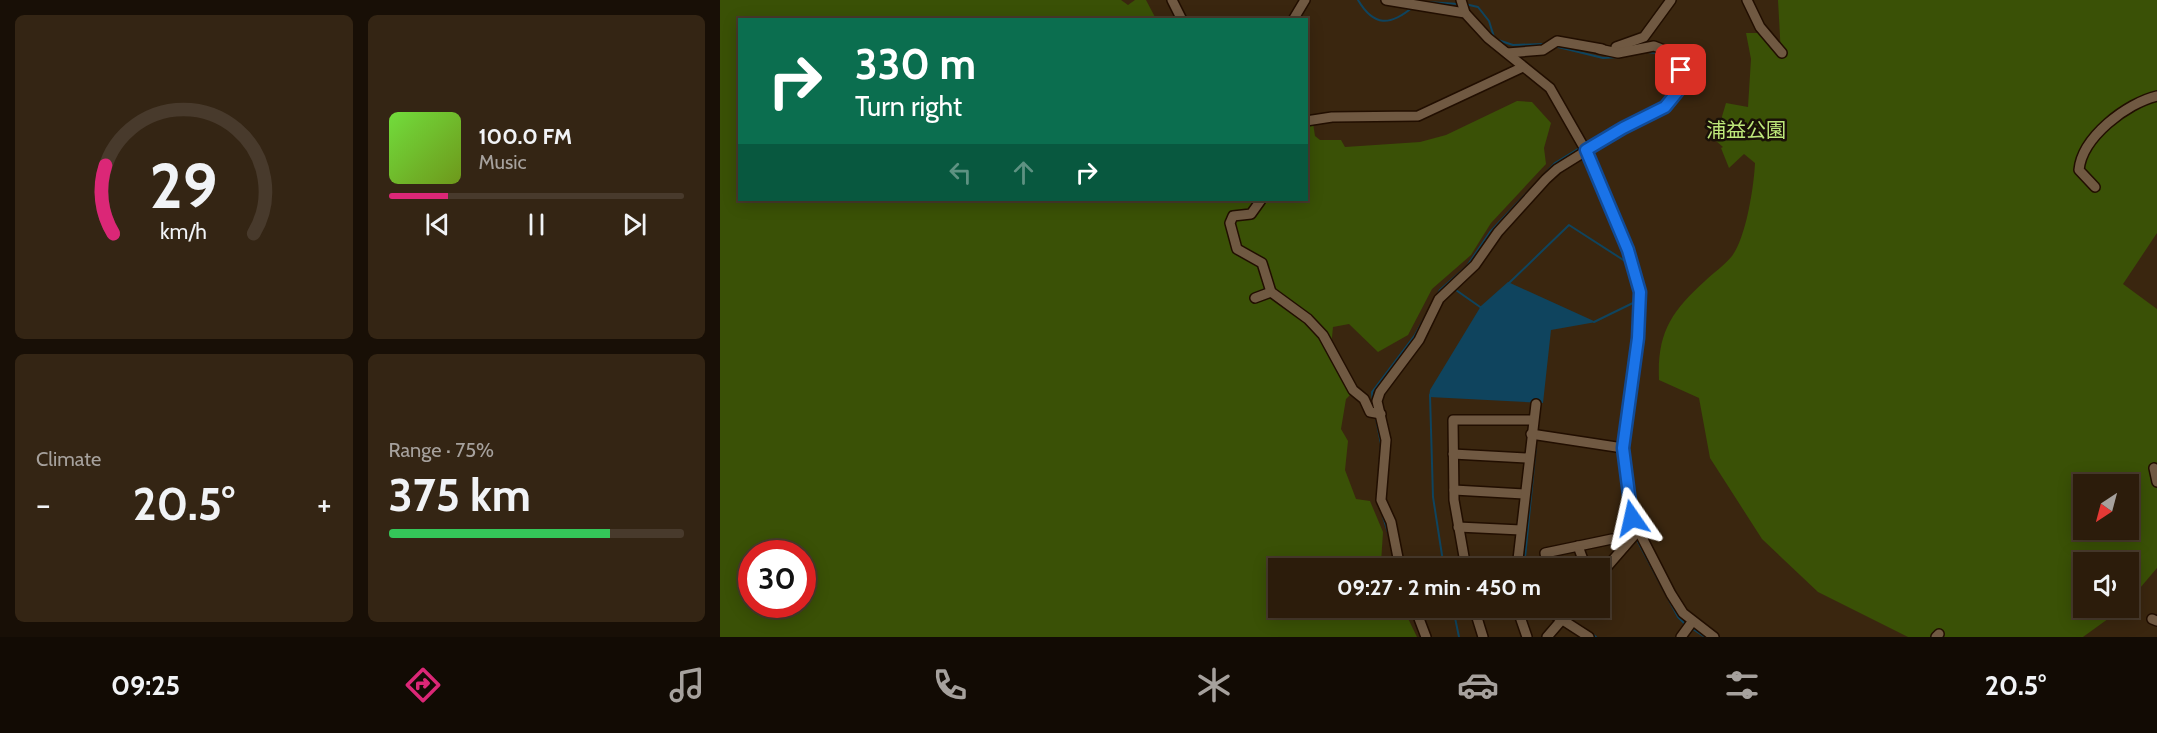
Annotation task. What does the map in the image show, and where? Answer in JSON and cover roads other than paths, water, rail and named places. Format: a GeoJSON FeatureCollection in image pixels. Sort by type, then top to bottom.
{"type":"FeatureCollection","features":[{"type":"Feature","properties":{"kind":"street"},"geometry":{"type":"LineString","coordinates":[[1172,0],[1181,18]]}},
{"type":"Feature","properties":{"kind":"street"},"geometry":{"type":"LineString","coordinates":[[1294,18],[1305,0]]}},
{"type":"Feature","properties":{"kind":"street"},"geometry":{"type":"LineString","coordinates":[[1386,0],[1415,6],[1454,9],[1463,5],[1488,38],[1554,93],[1586,150],[1628,250],[1640,292],[1638,338],[1623,448],[1627,496],[1636,534],[1690,625],[1714,637]]}},
{"type":"Feature","properties":{"kind":"street"},"geometry":{"type":"LineString","coordinates":[[1599,49],[1622,46],[1644,37],[1671,0]]}},
{"type":"Feature","properties":{"kind":"street"},"geometry":{"type":"LineString","coordinates":[[1747,0],[1760,27],[1782,53]]}},
{"type":"Feature","properties":{"kind":"street"},"geometry":{"type":"LineString","coordinates":[[1398,558],[1391,522],[1381,500],[1386,440],[1377,401],[1380,392],[1419,340],[1439,298],[1475,265],[1498,232],[1546,179],[1586,150],[1665,107],[1678,91],[1680,63],[1672,53],[1654,46],[1618,53],[1551,45],[1507,52]]}},
{"type":"Feature","properties":{"kind":"street"},"geometry":{"type":"LineString","coordinates":[[1308,121],[1332,117],[1418,116],[1523,67]]}},
{"type":"Feature","properties":{"kind":"street"},"geometry":{"type":"LineString","coordinates":[[2095,187],[2079,170],[2080,160],[2103,128],[2117,114],[2142,99],[2157,96]]}},
{"type":"Feature","properties":{"kind":"street"},"geometry":{"type":"LineString","coordinates":[[1260,201],[1251,214],[1233,216],[1230,223],[1237,249],[1262,263],[1271,292],[1316,327],[1353,390],[1364,399],[1370,412],[1381,414]]}},
{"type":"Feature","properties":{"kind":"street"},"geometry":{"type":"LineString","coordinates":[[1255,298],[1271,292]]}},
{"type":"Feature","properties":{"kind":"street"},"geometry":{"type":"LineString","coordinates":[[1518,558],[1528,458],[1535,434],[1532,420],[1536,404]]}},
{"type":"Feature","properties":{"kind":"street"},"geometry":{"type":"LineString","coordinates":[[1464,558],[1454,490],[1453,420],[1532,420]]}},
{"type":"Feature","properties":{"kind":"street"},"geometry":{"type":"LineString","coordinates":[[1535,434],[1623,448]]}},
{"type":"Feature","properties":{"kind":"street"},"geometry":{"type":"LineString","coordinates":[[1454,454],[1528,458]]}},
{"type":"Feature","properties":{"kind":"street"},"geometry":{"type":"LineString","coordinates":[[2154,468],[2157,482]]}},
{"type":"Feature","properties":{"kind":"street"},"geometry":{"type":"LineString","coordinates":[[1454,490],[1524,494]]}},
{"type":"Feature","properties":{"kind":"street"},"geometry":{"type":"LineString","coordinates":[[1458,527],[1521,530]]}},
{"type":"Feature","properties":{"kind":"street"},"geometry":{"type":"LineString","coordinates":[[1610,561],[1622,545],[1636,534]]}},
{"type":"Feature","properties":{"kind":"street"},"geometry":{"type":"LineString","coordinates":[[1546,558],[1545,553],[1612,539],[1622,545]]}},
{"type":"Feature","properties":{"kind":"street"},"geometry":{"type":"LineString","coordinates":[[1578,546],[1582,558]]}},
{"type":"Feature","properties":{"kind":"street"},"geometry":{"type":"LineString","coordinates":[[1419,618],[1426,637]]}},
{"type":"Feature","properties":{"kind":"street"},"geometry":{"type":"LineString","coordinates":[[1477,618],[1483,637]]}},
{"type":"Feature","properties":{"kind":"street"},"geometry":{"type":"LineString","coordinates":[[1520,618],[1527,637]]}},
{"type":"Feature","properties":{"kind":"street"},"geometry":{"type":"LineString","coordinates":[[1547,637],[1563,618]]}},
{"type":"Feature","properties":{"kind":"street"},"geometry":{"type":"LineString","coordinates":[[1570,618],[1589,637]]}},
{"type":"Feature","properties":{"kind":"street"},"geometry":{"type":"LineString","coordinates":[[1681,637],[1690,625]]}},
{"type":"Feature","properties":{"kind":"water"},"geometry":{"type":"Polygon","coordinates":[[[1508,282],[1596,322],[1551,330],[1543,403],[1429,397],[1430,390],[1481,306],[1508,282]]]}},
{"type":"Feature","properties":{"kind":"waterway"},"geometry":{"type":"LineString","coordinates":[[1358,0],[1370,15],[1383,21],[1397,18],[1413,7]]}},
{"type":"Feature","properties":{"kind":"waterway"},"geometry":{"type":"LineString","coordinates":[[1426,2],[1459,4]]}},
{"type":"Feature","properties":{"kind":"waterway"},"geometry":{"type":"LineString","coordinates":[[1465,4],[1478,7],[1489,21],[1494,37]]}},
{"type":"Feature","properties":{"kind":"waterway"},"geometry":{"type":"LineString","coordinates":[[1498,40],[1513,45],[1545,44]]}},
{"type":"Feature","properties":{"kind":"waterway"},"geometry":{"type":"LineString","coordinates":[[1554,46],[1603,58],[1619,57]]}},
{"type":"Feature","properties":{"kind":"waterway"},"geometry":{"type":"LineString","coordinates":[[1648,52],[1662,54]]}},
{"type":"Feature","properties":{"kind":"waterway"},"geometry":{"type":"LineString","coordinates":[[1672,60],[1675,77]]}},
{"type":"Feature","properties":{"kind":"waterway"},"geometry":{"type":"LineString","coordinates":[[1589,142],[1634,118]]}},
{"type":"Feature","properties":{"kind":"waterway"},"geometry":{"type":"LineString","coordinates":[[1373,406],[1372,392],[1415,335],[1440,290],[1467,266],[1490,232],[1555,163],[1581,147]]}},
{"type":"Feature","properties":{"kind":"waterway"},"geometry":{"type":"LineString","coordinates":[[1508,284],[1569,225],[1628,263]]}},
{"type":"Feature","properties":{"kind":"waterway"},"geometry":{"type":"LineString","coordinates":[[1453,288],[1483,309]]}},
{"type":"Feature","properties":{"kind":"waterway"},"geometry":{"type":"LineString","coordinates":[[1594,322],[1637,301]]}},
{"type":"Feature","properties":{"kind":"waterway"},"geometry":{"type":"LineString","coordinates":[[1626,396],[1630,360]]}},
{"type":"Feature","properties":{"kind":"waterway"},"geometry":{"type":"LineString","coordinates":[[1430,395],[1433,497],[1442,558]]}},
{"type":"Feature","properties":{"kind":"waterway"},"geometry":{"type":"LineString","coordinates":[[1376,418],[1381,444],[1378,487]]}},
{"type":"Feature","properties":{"kind":"waterway"},"geometry":{"type":"LineString","coordinates":[[1525,558],[1536,446]]}},
{"type":"Feature","properties":{"kind":"waterway"},"geometry":{"type":"LineString","coordinates":[[1619,460],[1625,509],[1634,533]]}},
{"type":"Feature","properties":{"kind":"waterway"},"geometry":{"type":"LineString","coordinates":[[1381,510],[1390,539]]}},
{"type":"Feature","properties":{"kind":"waterway"},"geometry":{"type":"LineString","coordinates":[[1636,538],[1678,617],[1685,624]]}},
{"type":"Feature","properties":{"kind":"waterway"},"geometry":{"type":"LineString","coordinates":[[1455,618],[1459,637]]}},
{"type":"Feature","properties":{"kind":"waterway"},"geometry":{"type":"LineString","coordinates":[[1568,618],[1578,625]]}},
{"type":"Feature","properties":{"kind":"waterway"},"geometry":{"type":"LineString","coordinates":[[1690,627],[1705,637]]}},
{"type":"Feature","properties":{"kind":"waterway"},"geometry":{"type":"LineString","coordinates":[[1591,633],[1596,637]]}},
{"type":"Feature","properties":{"kind":"park label","name":"浦益公園"},"geometry":{"type":"Point","coordinates":[1746,130]}}]}
